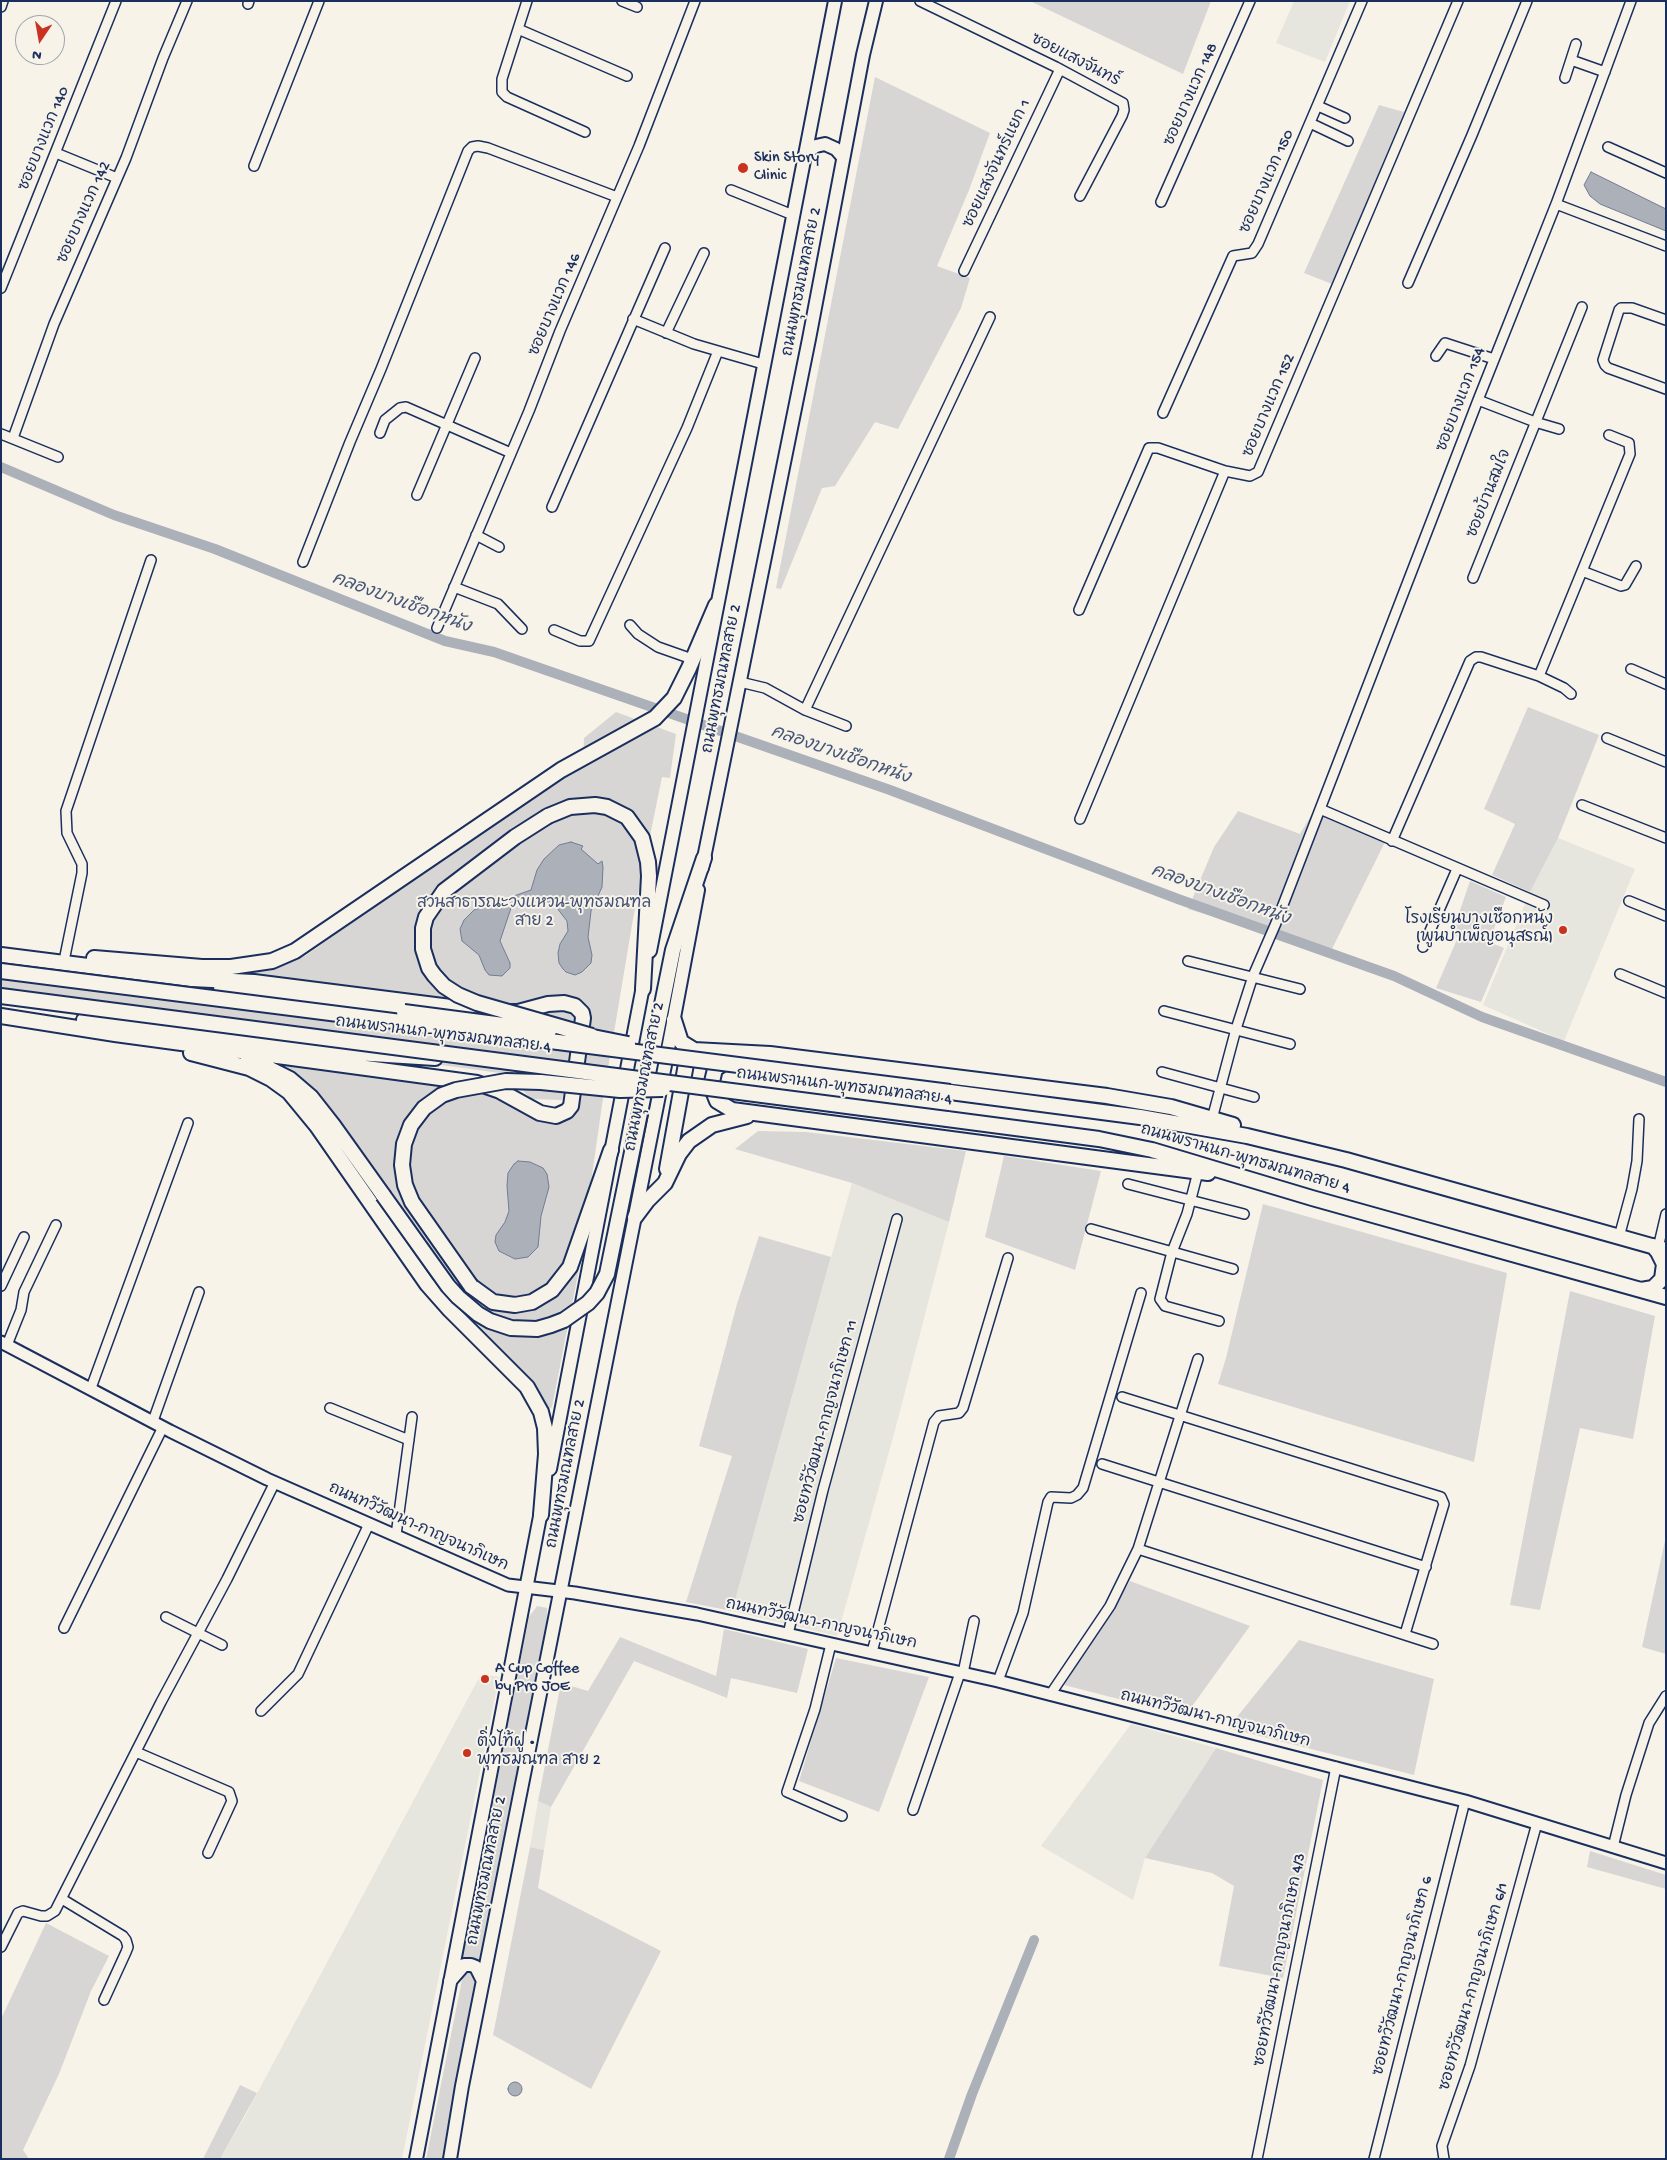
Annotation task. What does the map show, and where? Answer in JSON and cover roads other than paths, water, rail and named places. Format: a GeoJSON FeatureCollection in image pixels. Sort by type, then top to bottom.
{"type":"FeatureCollection","features":[{"type":"Feature","properties":{"kind":"main road","name":"ถนนพุทธมณฑลสาย 2"},"geometry":{"type":"LineString","coordinates":[[416,2159],[528,1588],[716,605],[835,1]]}},
{"type":"Feature","properties":{"kind":"main road","name":"ถนนพุทธมณฑลสาย 2"},"geometry":{"type":"LineString","coordinates":[[450,2159],[462,2086],[674,1020],[704,858],[809,339],[863,55],[876,1]]}},
{"type":"Feature","properties":{"kind":"main road"},"geometry":{"type":"LineString","coordinates":[[805,154],[813,147],[825,144],[836,149],[843,157]]}},
{"type":"Feature","properties":{"kind":"main road"},"geometry":{"type":"LineString","coordinates":[[1,954],[65,956],[218,967],[258,964],[284,956],[313,940],[561,770],[633,732],[655,718],[674,698],[716,605]]}},
{"type":"Feature","properties":{"kind":"main road"},"geometry":{"type":"LineString","coordinates":[[592,1036],[458,995],[444,986],[429,968],[423,949],[423,928],[426,917],[444,891],[515,837],[548,816],[570,806],[595,805],[607,807],[627,818],[642,838],[647,856],[649,876],[643,989]]}},
{"type":"Feature","properties":{"kind":"main road"},"geometry":{"type":"LineString","coordinates":[[216,1042],[265,1064],[301,1088],[334,1125],[448,1286],[478,1314],[490,1321],[512,1328],[537,1329],[551,1325],[564,1320],[588,1303],[597,1293],[607,1274],[671,958],[704,858]]}},
{"type":"Feature","properties":{"kind":"main road"},"geometry":{"type":"LineString","coordinates":[[1,954],[192,979],[254,982],[498,1013],[518,1012],[548,1004],[564,1003],[575,1006],[582,1013],[583,1018],[571,1106],[567,1111],[556,1116],[540,1113],[500,1091],[477,1083],[65,1018],[1,1015]]}},
{"type":"Feature","properties":{"kind":"main road","name":"ถนนพรานนก-พุทธมณฑลสาย 4"},"geometry":{"type":"LineString","coordinates":[[1,971],[1167,1121],[1238,1134],[1313,1151],[1659,1248]]}},
{"type":"Feature","properties":{"kind":"main road"},"geometry":{"type":"LineString","coordinates":[[192,979],[244,991],[592,1036],[631,1044],[671,1057]]}},
{"type":"Feature","properties":{"kind":"main road","name":"ถนนพรานนก-พุทธมณฑลสาย 4"},"geometry":{"type":"LineString","coordinates":[[1,996],[1076,1136],[1136,1146],[1666,1297]]}},
{"type":"Feature","properties":{"kind":"main road"},"geometry":{"type":"LineString","coordinates":[[1,1015],[115,1034],[224,1060],[250,1068],[280,1085],[298,1102],[427,1284],[450,1310],[520,1379],[534,1398],[541,1412],[546,1442],[541,1515]]}},
{"type":"Feature","properties":{"kind":"main road"},"geometry":{"type":"LineString","coordinates":[[674,1020],[678,1038],[683,1044],[699,1051],[753,1053],[1107,1096],[1171,1107],[1212,1118],[1313,1151]]}},
{"type":"Feature","properties":{"kind":"main road"},"geometry":{"type":"LineString","coordinates":[[115,1034],[358,1054],[486,1060]]}},
{"type":"Feature","properties":{"kind":"main road"},"geometry":{"type":"LineString","coordinates":[[665,1183],[686,1064],[683,1044]]}},
{"type":"Feature","properties":{"kind":"main road"},"geometry":{"type":"LineString","coordinates":[[753,1053],[728,1060],[717,1066],[711,1080],[713,1094],[727,1108],[1198,1172],[1259,1182]]}},
{"type":"Feature","properties":{"kind":"main road"},"geometry":{"type":"LineString","coordinates":[[612,1150],[570,1267],[552,1290],[532,1302],[515,1305],[493,1302],[471,1286],[412,1202],[405,1185],[402,1159],[406,1135],[417,1115],[431,1101],[456,1090],[506,1081],[541,1082],[620,1090],[696,1087]]}},
{"type":"Feature","properties":{"kind":"main road"},"geometry":{"type":"LineString","coordinates":[[635,1217],[647,1201],[665,1183],[678,1154],[704,1130],[734,1118],[780,1116]]}},
{"type":"Feature","properties":{"kind":"main road"},"geometry":{"type":"LineString","coordinates":[[1640,1290],[1653,1288],[1662,1278],[1664,1264],[1658,1252],[1659,1248]]}},
{"type":"Feature","properties":{"kind":"main road"},"geometry":{"type":"LineString","coordinates":[[450,1981],[464,1965],[476,1967],[484,1981]]}},
{"type":"Feature","properties":{"kind":"street"},"geometry":{"type":"LineString","coordinates":[[1,7],[4,1]]}},
{"type":"Feature","properties":{"kind":"street","name":"ซอยบางแวก 140"},"geometry":{"type":"LineString","coordinates":[[1,288],[116,1]]}},
{"type":"Feature","properties":{"kind":"street","name":"ซอยบางแวก 142"},"geometry":{"type":"LineString","coordinates":[[12,438],[54,324],[117,178],[187,1]]}},
{"type":"Feature","properties":{"kind":"street"},"geometry":{"type":"LineString","coordinates":[[254,166],[319,1]]}},
{"type":"Feature","properties":{"kind":"street"},"geometry":{"type":"LineString","coordinates":[[527,1],[502,79],[502,92],[507,97],[585,132]]}},
{"type":"Feature","properties":{"kind":"street"},"geometry":{"type":"LineString","coordinates":[[622,1],[638,8]]}},
{"type":"Feature","properties":{"kind":"street","name":"ซอยบางแวก 146"},"geometry":{"type":"LineString","coordinates":[[437,628],[639,146],[695,1]]}},
{"type":"Feature","properties":{"kind":"street","name":"ซอยแสงจันทร์"},"geometry":{"type":"LineString","coordinates":[[920,1],[1060,69],[1123,103],[1124,110],[1122,116],[1080,196]]}},
{"type":"Feature","properties":{"kind":"street","name":"ซอยบางแวก 148"},"geometry":{"type":"LineString","coordinates":[[1161,202],[1250,1]]}},
{"type":"Feature","properties":{"kind":"street","name":"ซอยบางแวก 150"},"geometry":{"type":"LineString","coordinates":[[1163,413],[1232,259],[1236,254],[1252,253],[1258,244],[1362,1]]}},
{"type":"Feature","properties":{"kind":"street","name":"ซอยบางแวก 152"},"geometry":{"type":"LineString","coordinates":[[1080,819],[1225,472],[1250,476],[1258,472],[1458,1]]}},
{"type":"Feature","properties":{"kind":"street"},"geometry":{"type":"LineString","coordinates":[[1408,283],[1527,1]]}},
{"type":"Feature","properties":{"kind":"street","name":"ซอยบางแวก 154"},"geometry":{"type":"LineString","coordinates":[[1212,1118],[1236,1029],[1253,976],[1265,951],[1478,400],[1556,204],[1631,1]]}},
{"type":"Feature","properties":{"kind":"street"},"geometry":{"type":"LineString","coordinates":[[518,29],[627,76]]}},
{"type":"Feature","properties":{"kind":"street"},"geometry":{"type":"LineString","coordinates":[[1565,78],[1576,44]]}},
{"type":"Feature","properties":{"kind":"street"},"geometry":{"type":"LineString","coordinates":[[1571,60],[1605,72]]}},
{"type":"Feature","properties":{"kind":"street","name":"ซอยแสงจันทร์แยก 1"},"geometry":{"type":"LineString","coordinates":[[964,271],[1060,69]]}},
{"type":"Feature","properties":{"kind":"street"},"geometry":{"type":"LineString","coordinates":[[1318,106],[1345,118]]}},
{"type":"Feature","properties":{"kind":"street"},"geometry":{"type":"LineString","coordinates":[[1310,123],[1348,141]]}},
{"type":"Feature","properties":{"kind":"street"},"geometry":{"type":"LineString","coordinates":[[303,562],[468,151],[472,147],[478,146],[488,148],[617,196]]}},
{"type":"Feature","properties":{"kind":"street"},"geometry":{"type":"LineString","coordinates":[[1608,147],[1666,173]]}},
{"type":"Feature","properties":{"kind":"street"},"geometry":{"type":"LineString","coordinates":[[56,153],[117,178]]}},
{"type":"Feature","properties":{"kind":"street"},"geometry":{"type":"LineString","coordinates":[[731,190],[793,215]]}},
{"type":"Feature","properties":{"kind":"street"},"geometry":{"type":"LineString","coordinates":[[1556,204],[1666,246]]}},
{"type":"Feature","properties":{"kind":"street"},"geometry":{"type":"LineString","coordinates":[[552,507],[665,248]]}},
{"type":"Feature","properties":{"kind":"street"},"geometry":{"type":"LineString","coordinates":[[666,333],[704,253]]}},
{"type":"Feature","properties":{"kind":"street","name":"ซอยบ้านสมใจ"},"geometry":{"type":"LineString","coordinates":[[1473,578],[1582,307]]}},
{"type":"Feature","properties":{"kind":"street"},"geometry":{"type":"LineString","coordinates":[[1666,320],[1632,308],[1621,308],[1603,360],[1608,368],[1666,389]]}},
{"type":"Feature","properties":{"kind":"street"},"geometry":{"type":"LineString","coordinates":[[805,710],[990,317]]}},
{"type":"Feature","properties":{"kind":"street"},"geometry":{"type":"LineString","coordinates":[[633,320],[718,351],[763,364]]}},
{"type":"Feature","properties":{"kind":"street"},"geometry":{"type":"LineString","coordinates":[[1436,356],[1445,343],[1494,359]]}},
{"type":"Feature","properties":{"kind":"street"},"geometry":{"type":"LineString","coordinates":[[554,630],[580,641],[589,640],[687,428],[718,351]]}},
{"type":"Feature","properties":{"kind":"street"},"geometry":{"type":"LineString","coordinates":[[416,495],[474,358]]}},
{"type":"Feature","properties":{"kind":"street"},"geometry":{"type":"LineString","coordinates":[[1478,400],[1559,429]]}},
{"type":"Feature","properties":{"kind":"street"},"geometry":{"type":"LineString","coordinates":[[380,433],[385,420],[402,407],[413,409],[511,453]]}},
{"type":"Feature","properties":{"kind":"street"},"geometry":{"type":"LineString","coordinates":[[1,434],[58,457]]}},
{"type":"Feature","properties":{"kind":"street"},"geometry":{"type":"LineString","coordinates":[[1539,676],[1630,454],[1629,443],[1609,435]]}},
{"type":"Feature","properties":{"kind":"street"},"geometry":{"type":"LineString","coordinates":[[1080,610],[1149,448],[1158,448],[1225,472]]}},
{"type":"Feature","properties":{"kind":"street"},"geometry":{"type":"LineString","coordinates":[[476,536],[499,547]]}},
{"type":"Feature","properties":{"kind":"street"},"geometry":{"type":"LineString","coordinates":[[65,956],[82,873],[82,864],[67,833],[66,811],[151,560]]}},
{"type":"Feature","properties":{"kind":"street"},"geometry":{"type":"LineString","coordinates":[[1582,571],[1622,586],[1625,585],[1636,566]]}},
{"type":"Feature","properties":{"kind":"street"},"geometry":{"type":"LineString","coordinates":[[454,587],[498,604],[522,629]]}},
{"type":"Feature","properties":{"kind":"street"},"geometry":{"type":"LineString","coordinates":[[630,625],[647,641],[692,659]]}},
{"type":"Feature","properties":{"kind":"street"},"geometry":{"type":"LineString","coordinates":[[1392,841],[1470,661],[1476,657],[1481,657],[1539,676],[1564,688],[1571,694]]}},
{"type":"Feature","properties":{"kind":"street"},"geometry":{"type":"LineString","coordinates":[[1631,669],[1666,684]]}},
{"type":"Feature","properties":{"kind":"street"},"geometry":{"type":"LineString","coordinates":[[740,682],[765,688],[805,710],[846,726]]}},
{"type":"Feature","properties":{"kind":"street"},"geometry":{"type":"LineString","coordinates":[[1607,738],[1666,762]]}},
{"type":"Feature","properties":{"kind":"street"},"geometry":{"type":"LineString","coordinates":[[1582,805],[1666,838]]}},
{"type":"Feature","properties":{"kind":"street"},"geometry":{"type":"LineString","coordinates":[[1320,809],[1544,905]]}},
{"type":"Feature","properties":{"kind":"street"},"geometry":{"type":"LineString","coordinates":[[1423,947],[1458,869]]}},
{"type":"Feature","properties":{"kind":"street"},"geometry":{"type":"LineString","coordinates":[[1629,901],[1666,916]]}},
{"type":"Feature","properties":{"kind":"street"},"geometry":{"type":"LineString","coordinates":[[1188,961],[1300,989]]}},
{"type":"Feature","properties":{"kind":"street"},"geometry":{"type":"LineString","coordinates":[[1620,974],[1666,993]]}},
{"type":"Feature","properties":{"kind":"street"},"geometry":{"type":"LineString","coordinates":[[1164,1011],[1290,1044]]}},
{"type":"Feature","properties":{"kind":"street"},"geometry":{"type":"LineString","coordinates":[[1162,1072],[1254,1096]]}},
{"type":"Feature","properties":{"kind":"street"},"geometry":{"type":"LineString","coordinates":[[1619,1236],[1632,1189],[1637,1161],[1639,1119]]}},
{"type":"Feature","properties":{"kind":"street"},"geometry":{"type":"LineString","coordinates":[[90,1388],[188,1123]]}},
{"type":"Feature","properties":{"kind":"street"},"geometry":{"type":"LineString","coordinates":[[1198,1172],[1191,1201],[1172,1252],[1160,1294],[1162,1304],[1165,1306],[1218,1321]]}},
{"type":"Feature","properties":{"kind":"street"},"geometry":{"type":"LineString","coordinates":[[1128,1184],[1244,1214]]}},
{"type":"Feature","properties":{"kind":"street"},"geometry":{"type":"LineString","coordinates":[[1659,1248],[1666,1214]]}},
{"type":"Feature","properties":{"kind":"street","name":"ซอยทวีวัฒนา-กาญจนาภิเษก 11"},"geometry":{"type":"LineString","coordinates":[[788,1634],[823,1490],[897,1218]]}},
{"type":"Feature","properties":{"kind":"street"},"geometry":{"type":"LineString","coordinates":[[4,1343],[21,1310],[24,1292],[56,1225]]}},
{"type":"Feature","properties":{"kind":"street"},"geometry":{"type":"LineString","coordinates":[[1091,1229],[1233,1269]]}},
{"type":"Feature","properties":{"kind":"street"},"geometry":{"type":"LineString","coordinates":[[1,1286],[24,1236]]}},
{"type":"Feature","properties":{"kind":"street"},"geometry":{"type":"LineString","coordinates":[[872,1652],[934,1422],[939,1416],[959,1413],[963,1408],[1008,1258]]}},
{"type":"Feature","properties":{"kind":"street"},"geometry":{"type":"LineString","coordinates":[[64,1628],[158,1424],[200,1292]]}},
{"type":"Feature","properties":{"kind":"street"},"geometry":{"type":"LineString","coordinates":[[998,1681],[1023,1613],[1048,1502],[1051,1497],[1071,1498],[1077,1495],[1083,1488],[1141,1293]]}},
{"type":"Feature","properties":{"kind":"street","name":"ถนนทวีวัฒนา-กาญจนาภิเษก"},"geometry":{"type":"LineString","coordinates":[[4,1343],[158,1424],[276,1482],[499,1582],[697,1614],[998,1681],[1464,1801],[1666,1863]]}},
{"type":"Feature","properties":{"kind":"street"},"geometry":{"type":"LineString","coordinates":[[1050,1695],[1110,1606],[1138,1549],[1198,1359]]}},
{"type":"Feature","properties":{"kind":"street"},"geometry":{"type":"LineString","coordinates":[[1122,1397],[1441,1497],[1444,1504],[1405,1634]]}},
{"type":"Feature","properties":{"kind":"street"},"geometry":{"type":"LineString","coordinates":[[330,1408],[409,1440]]}},
{"type":"Feature","properties":{"kind":"street"},"geometry":{"type":"LineString","coordinates":[[396,1535],[412,1417]]}},
{"type":"Feature","properties":{"kind":"street"},"geometry":{"type":"LineString","coordinates":[[1102,1464],[1426,1567]]}},
{"type":"Feature","properties":{"kind":"street"},"geometry":{"type":"LineString","coordinates":[[1,1947],[18,1913],[23,1910],[47,1916],[55,1911],[276,1482]]}},
{"type":"Feature","properties":{"kind":"street"},"geometry":{"type":"LineString","coordinates":[[261,1711],[298,1674],[369,1524]]}},
{"type":"Feature","properties":{"kind":"street"},"geometry":{"type":"LineString","coordinates":[[1138,1549],[1433,1644]]}},
{"type":"Feature","properties":{"kind":"street"},"geometry":{"type":"LineString","coordinates":[[166,1617],[222,1645]]}},
{"type":"Feature","properties":{"kind":"street"},"geometry":{"type":"LineString","coordinates":[[913,1810],[961,1673],[974,1621]]}},
{"type":"Feature","properties":{"kind":"street"},"geometry":{"type":"LineString","coordinates":[[831,1644],[815,1709],[787,1792],[842,1816]]}},
{"type":"Feature","properties":{"kind":"street"},"geometry":{"type":"LineString","coordinates":[[1613,1847],[1626,1795],[1649,1723],[1666,1696]]}},
{"type":"Feature","properties":{"kind":"street"},"geometry":{"type":"LineString","coordinates":[[136,1752],[229,1792],[232,1801],[208,1853]]}},
{"type":"Feature","properties":{"kind":"street","name":"ซอยทวีวัฒนา-กาญจนาภิเษก 4/3"},"geometry":{"type":"LineString","coordinates":[[1257,2159],[1336,1767]]}},
{"type":"Feature","properties":{"kind":"street","name":"ซอยทวีวัฒนา-กาญจนาภิเษก 6"},"geometry":{"type":"LineString","coordinates":[[1374,2159],[1464,1801]]}},
{"type":"Feature","properties":{"kind":"street","name":"ซอยทวีวัฒนา-กาญจนาภิเษก 6/1"},"geometry":{"type":"LineString","coordinates":[[1443,2158],[1442,2146],[1470,2066],[1537,1823]]}},
{"type":"Feature","properties":{"kind":"street"},"geometry":{"type":"LineString","coordinates":[[62,1899],[123,1936],[126,1940],[128,1947],[104,2000]]}},
{"type":"Feature","properties":{"kind":"waterway","name":"คลองบางเชือกหนัง"},"geometry":{"type":"LineString","coordinates":[[1,467],[114,515],[215,549],[445,641],[494,652],[890,790],[1178,899],[1394,976],[1482,1017],[1666,1082]]}},
{"type":"Feature","properties":{"kind":"waterway"},"geometry":{"type":"LineString","coordinates":[[949,2159],[972,2094],[1034,1940]]}},
{"type":"Feature","properties":{"kind":"place","name":"Skin Story Clinic"},"geometry":{"type":"Point","coordinates":[743,168]}},
{"type":"Feature","properties":{"kind":"place","name":"โรงเรียนบางเชือกหนัง (พูนบำเพ็ญอนุสรณ์)"},"geometry":{"type":"Point","coordinates":[1563,930]}},
{"type":"Feature","properties":{"kind":"place","name":"A Cup Coffee by Pro JOE"},"geometry":{"type":"Point","coordinates":[485,1679]}},
{"type":"Feature","properties":{"kind":"place","name":"ติ่งไท้ฝู • พุทธมณฑล สาย 2"},"geometry":{"type":"Point","coordinates":[467,1753]}},
{"type":"Feature","properties":{"kind":"park label","name":"สวนสาธารณะวงแหวน-พุทธมณฑล สาย 2"},"geometry":{"type":"Point","coordinates":[534,914]}}]}
